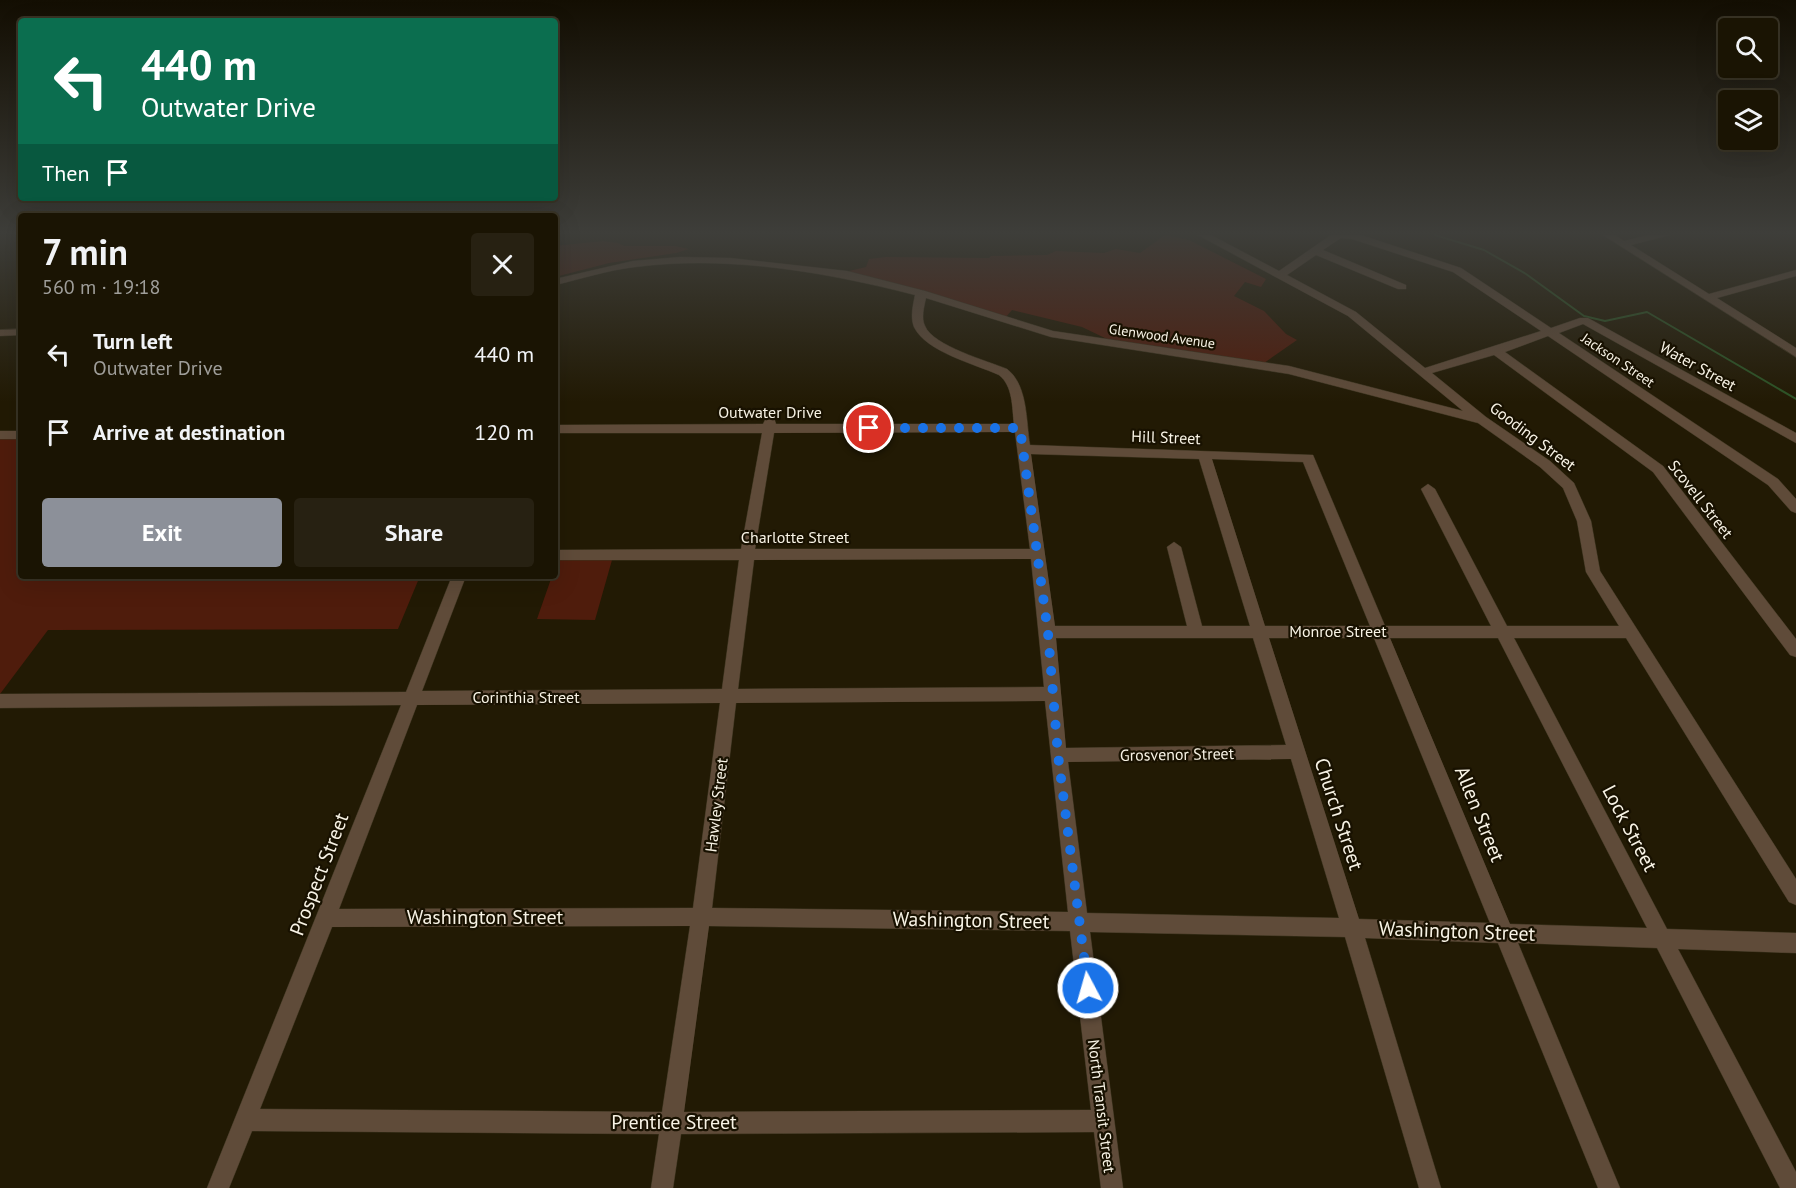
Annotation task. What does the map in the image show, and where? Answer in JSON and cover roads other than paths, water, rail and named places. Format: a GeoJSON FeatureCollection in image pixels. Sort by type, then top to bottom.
{"type":"FeatureCollection","features":[{"type":"Feature","properties":{"kind":"street","name":"Glenwood Avenue"},"geometry":{"type":"LineString","coordinates":[[911,290],[1051,334],[1289,370],[1482,420]]}},
{"type":"Feature","properties":{"kind":"street","name":"Gooding Street"},"geometry":{"type":"LineString","coordinates":[[1307,290],[1352,314],[1482,420],[1545,464],[1569,486],[1584,521],[1593,572],[1796,896]]}},
{"type":"Feature","properties":{"kind":"street","name":"Jackson Street"},"geometry":{"type":"LineString","coordinates":[[1488,290],[1773,482],[1796,508]]}},
{"type":"Feature","properties":{"kind":"street"},"geometry":{"type":"LineString","coordinates":[[1698,290],[1796,353]]}},
{"type":"Feature","properties":{"kind":"street"},"geometry":{"type":"LineString","coordinates":[[1709,297],[1733,290]]}},
{"type":"Feature","properties":{"kind":"street","name":"North Transit Street"},"geometry":{"type":"LineString","coordinates":[[921,293],[918,322],[924,334],[939,345],[997,369],[1011,378],[1016,391],[1048,633],[1058,755],[1081,922],[1112,1188]]}},
{"type":"Feature","properties":{"kind":"street","name":"Water Street"},"geometry":{"type":"LineString","coordinates":[[1552,333],[1584,320],[1796,439]]}},
{"type":"Feature","properties":{"kind":"street"},"geometry":{"type":"LineString","coordinates":[[0,333],[18,332]]}},
{"type":"Feature","properties":{"kind":"street"},"geometry":{"type":"LineString","coordinates":[[1423,372],[1552,333]]}},
{"type":"Feature","properties":{"kind":"street"},"geometry":{"type":"LineString","coordinates":[[1767,334],[1796,345]]}},
{"type":"Feature","properties":{"kind":"street","name":"Scovell Street"},"geometry":{"type":"LineString","coordinates":[[1496,351],[1658,469],[1789,632],[1796,651]]}},
{"type":"Feature","properties":{"kind":"street"},"geometry":{"type":"LineString","coordinates":[[0,426],[18,426]]}},
{"type":"Feature","properties":{"kind":"street","name":"Outwater Drive"},"geometry":{"type":"LineString","coordinates":[[558,429],[769,429],[1022,438]]}},
{"type":"Feature","properties":{"kind":"street","name":"Hawley Street"},"geometry":{"type":"LineString","coordinates":[[662,1188],[701,917],[747,555],[769,429]]}},
{"type":"Feature","properties":{"kind":"street"},"geometry":{"type":"LineString","coordinates":[[0,435],[18,435]]}},
{"type":"Feature","properties":{"kind":"street","name":"Hill Street"},"geometry":{"type":"LineString","coordinates":[[1022,438],[1204,455],[1308,458]]}},
{"type":"Feature","properties":{"kind":"street","name":"Church Street"},"geometry":{"type":"LineString","coordinates":[[1204,455],[1352,927],[1430,1188]]}},
{"type":"Feature","properties":{"kind":"street","name":"Allen Street"},"geometry":{"type":"LineString","coordinates":[[1308,458],[1609,1188]]}},
{"type":"Feature","properties":{"kind":"street","name":"Lock Street"},"geometry":{"type":"LineString","coordinates":[[1428,489],[1792,1188]]}},
{"type":"Feature","properties":{"kind":"street"},"geometry":{"type":"LineString","coordinates":[[1174,547],[1196,631]]}},
{"type":"Feature","properties":{"kind":"street","name":"Charlotte Street"},"geometry":{"type":"LineString","coordinates":[[558,555],[1036,554]]}},
{"type":"Feature","properties":{"kind":"street","name":"Prospect Street"},"geometry":{"type":"LineString","coordinates":[[218,1188],[458,579]]}},
{"type":"Feature","properties":{"kind":"street","name":"Monroe Street"},"geometry":{"type":"LineString","coordinates":[[1048,633],[1629,632]]}},
{"type":"Feature","properties":{"kind":"street","name":"Corinthia Street"},"geometry":{"type":"LineString","coordinates":[[0,701],[1053,694]]}},
{"type":"Feature","properties":{"kind":"street","name":"Grosvenor Street"},"geometry":{"type":"LineString","coordinates":[[1058,755],[1296,752]]}},
{"type":"Feature","properties":{"kind":"street","name":"Washington Street"},"geometry":{"type":"LineString","coordinates":[[326,918],[701,917],[1081,922],[1352,927],[1796,943]]}},
{"type":"Feature","properties":{"kind":"street","name":"Prentice Street"},"geometry":{"type":"LineString","coordinates":[[246,1120],[671,1123],[1103,1120]]}},
{"type":"Feature","properties":{"kind":"waterway"},"geometry":{"type":"LineString","coordinates":[[1549,290],[1584,316],[1605,321],[1647,312],[1796,399]]}}]}
